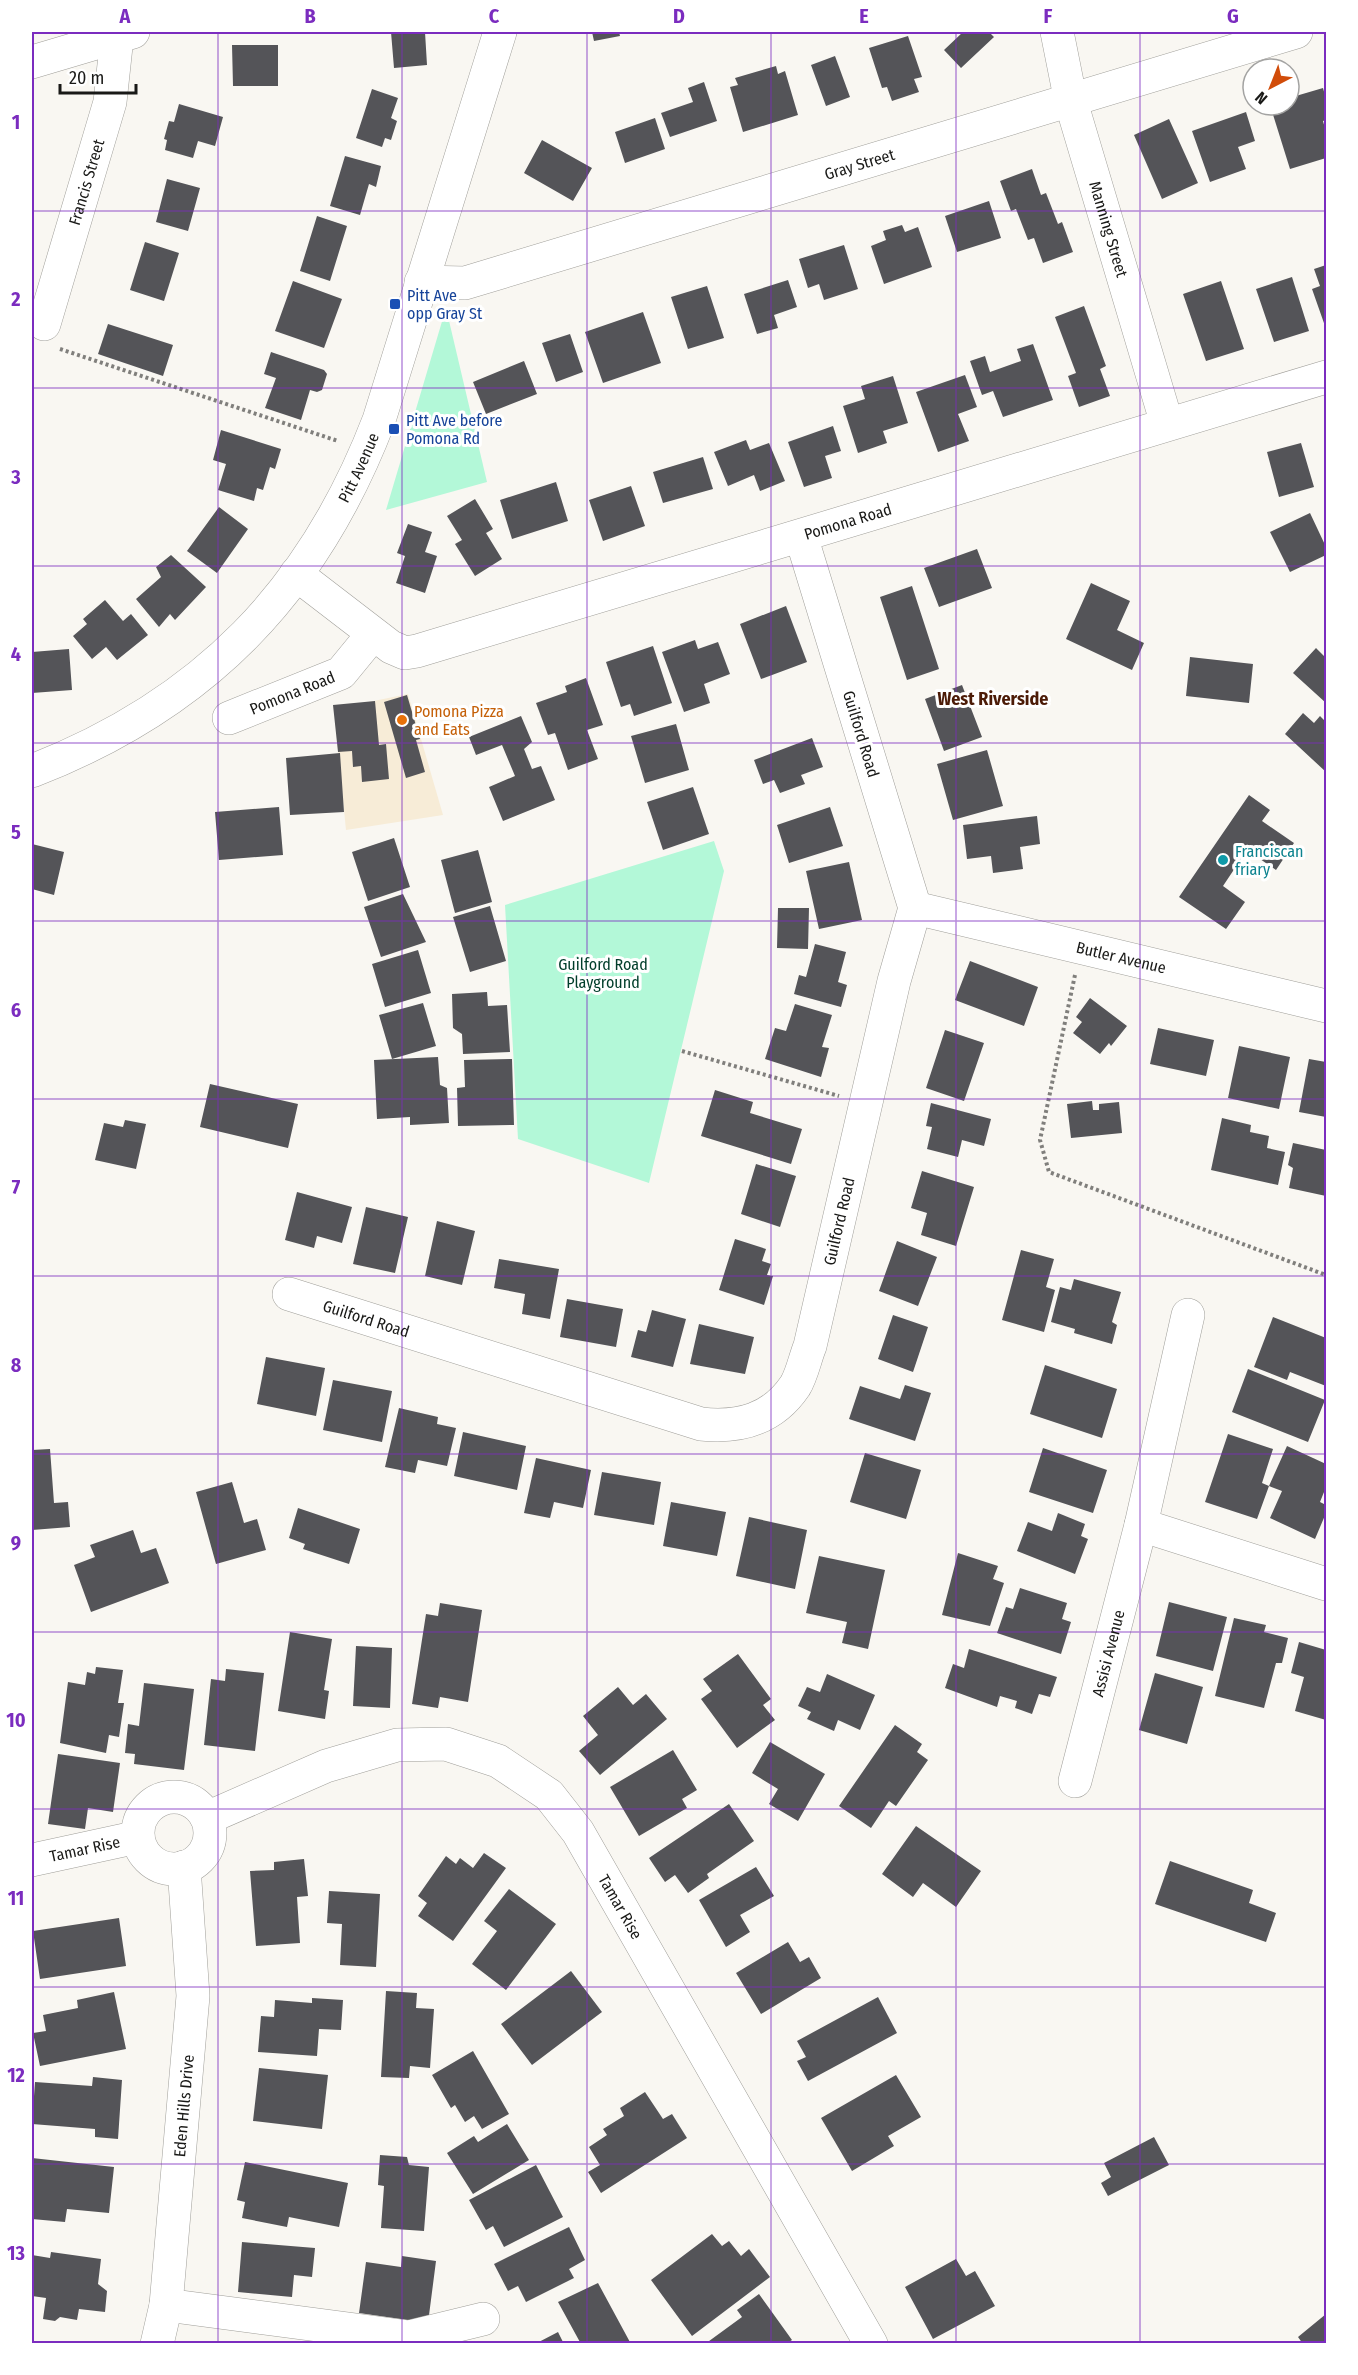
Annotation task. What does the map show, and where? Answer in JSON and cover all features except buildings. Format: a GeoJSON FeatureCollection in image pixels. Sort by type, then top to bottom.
{"type":"FeatureCollection","features":[{"type":"Feature","properties":{"kind":"street","name":"Pitt Avenue"},"geometry":{"type":"LineString","coordinates":[[32,771],[108,738],[182,692],[218,663],[247,636],[275,604],[326,532],[368,448],[500,32]]}},
{"type":"Feature","properties":{"kind":"street","name":"Manning Street"},"geometry":{"type":"LineString","coordinates":[[1057,32],[1071,102],[1167,424]]}},
{"type":"Feature","properties":{"kind":"street","name":"Gray Street"},"geometry":{"type":"LineString","coordinates":[[421,282],[465,283],[1071,102],[1296,32]]}},
{"type":"Feature","properties":{"kind":"street"},"geometry":{"type":"LineString","coordinates":[[32,62],[125,34]]}},
{"type":"Feature","properties":{"kind":"street","name":"Francis Street"},"geometry":{"type":"LineString","coordinates":[[44,324],[110,102],[125,34]]}},
{"type":"Feature","properties":{"kind":"street","name":"Pomona Road"},"geometry":{"type":"LineString","coordinates":[[296,574],[391,647],[405,653],[417,651],[1326,377]]}},
{"type":"Feature","properties":{"kind":"street","name":"Guilford Road"},"geometry":{"type":"LineString","coordinates":[[289,1294],[701,1424],[726,1427],[753,1421],[777,1405],[796,1385],[806,1356],[915,908],[801,536]]}},
{"type":"Feature","properties":{"kind":"street","name":"Pomona Road"},"geometry":{"type":"LineString","coordinates":[[229,718],[341,673],[373,634]]}},
{"type":"Feature","properties":{"kind":"street","name":"Butler Avenue"},"geometry":{"type":"LineString","coordinates":[[915,908],[1326,1006]]}},
{"type":"Feature","properties":{"kind":"street","name":"Assisi Avenue"},"geometry":{"type":"LineString","coordinates":[[1075,1781],[1141,1525],[1188,1315]]}},
{"type":"Feature","properties":{"kind":"street"},"geometry":{"type":"LineString","coordinates":[[1141,1525],[1326,1584]]}},
{"type":"Feature","properties":{"kind":"street","name":"Tamar Rise"},"geometry":{"type":"LineString","coordinates":[[207,1818],[326,1766],[397,1745],[446,1744],[498,1761],[549,1795],[578,1832],[871,2343]]}},
{"type":"Feature","properties":{"kind":"street"},"geometry":{"type":"LineString","coordinates":[[181,1797],[201,1808],[211,1830],[204,1853],[196,1862],[184,1867],[164,1868],[154,1863],[141,1847],[138,1837],[142,1815],[159,1800],[181,1797]]}},
{"type":"Feature","properties":{"kind":"street","name":"Tamar Rise"},"geometry":{"type":"LineString","coordinates":[[32,1860],[138,1837]]}},
{"type":"Feature","properties":{"kind":"street","name":"Eden Hills Drive"},"geometry":{"type":"LineString","coordinates":[[157,2343],[166,2305],[193,1996],[184,1867]]}},
{"type":"Feature","properties":{"kind":"street"},"geometry":{"type":"LineString","coordinates":[[166,2305],[409,2337],[483,2319]]}},
{"type":"Feature","properties":{"kind":"path"},"geometry":{"type":"LineString","coordinates":[[44,324],[48,344],[262,418],[368,448]]}},
{"type":"Feature","properties":{"kind":"path"},"geometry":{"type":"LineString","coordinates":[[1081,947],[1040,1140],[1049,1172],[1326,1275]]}},
{"type":"Feature","properties":{"kind":"path"},"geometry":{"type":"LineString","coordinates":[[682,1051],[866,1103]]}},
{"type":"Feature","properties":{"kind":"shaded area"},"geometry":{"type":"Polygon","coordinates":[[[408,694],[443,815],[346,830],[334,709],[408,694]]]}},
{"type":"Feature","properties":{"kind":"green space"},"geometry":{"type":"Polygon","coordinates":[[[446,308],[487,482],[386,510],[446,308]]]}},
{"type":"Feature","properties":{"kind":"green space","name":"Guilford Road Playground"},"geometry":{"type":"Polygon","coordinates":[[[714,841],[724,871],[649,1183],[518,1139],[505,905],[714,841]]]}},
{"type":"Feature","properties":{"kind":"place","name":"Pitt Ave opp Gray St"},"geometry":{"type":"Point","coordinates":[395,304]}},
{"type":"Feature","properties":{"kind":"place","name":"Pitt Ave before Pomona Rd"},"geometry":{"type":"Point","coordinates":[394,429]}},
{"type":"Feature","properties":{"kind":"place","name":"Pomona Pizza and Eats"},"geometry":{"type":"Point","coordinates":[402,720]}},
{"type":"Feature","properties":{"kind":"place","name":"Franciscan friary"},"geometry":{"type":"Point","coordinates":[1223,860]}},
{"type":"Feature","properties":{"kind":"district","name":"West Riverside"},"geometry":{"type":"Point","coordinates":[993,699]}}]}
